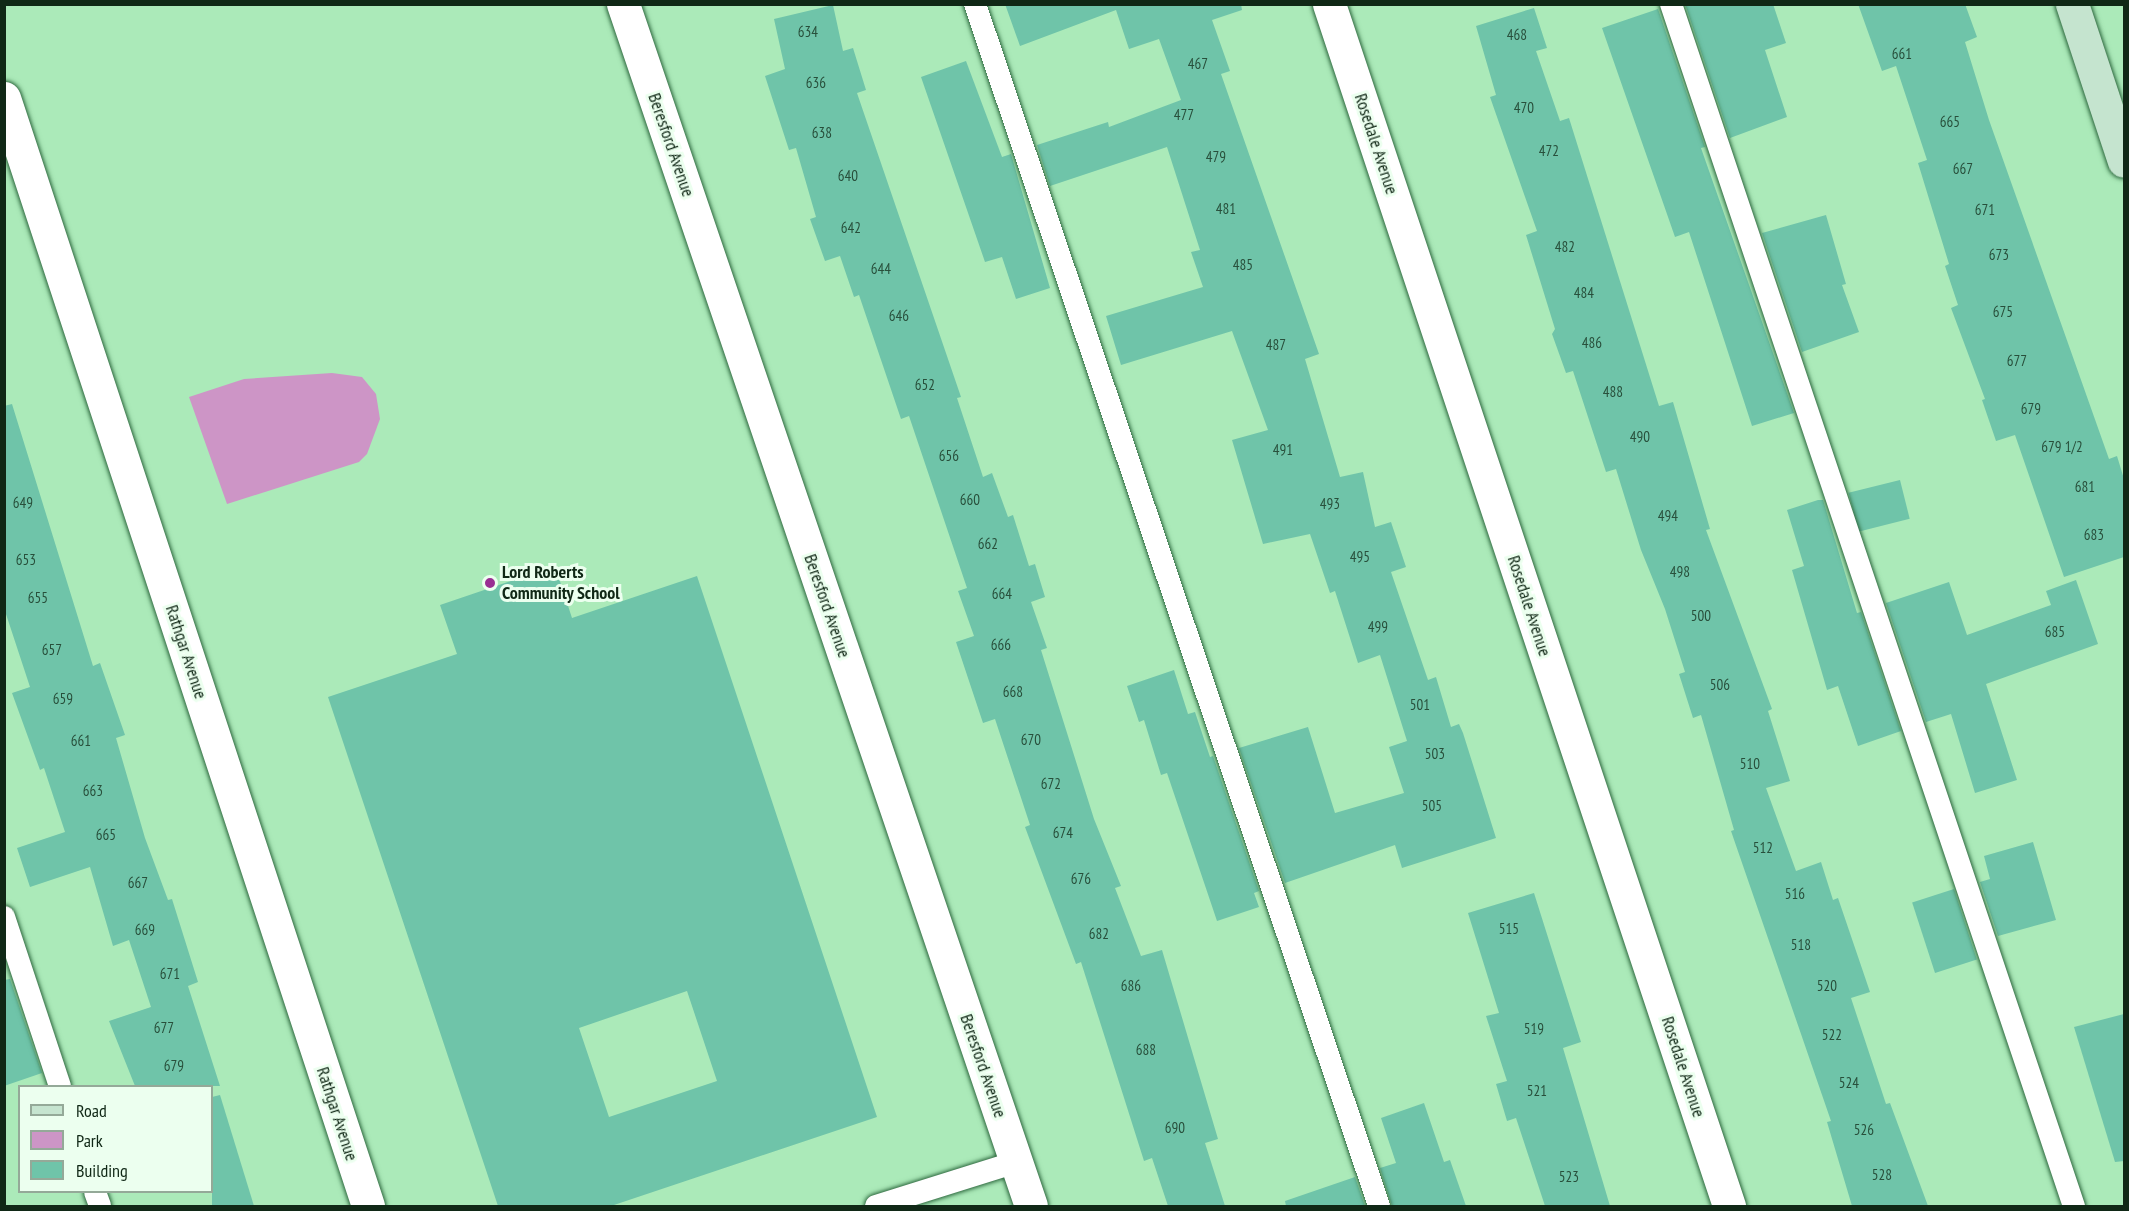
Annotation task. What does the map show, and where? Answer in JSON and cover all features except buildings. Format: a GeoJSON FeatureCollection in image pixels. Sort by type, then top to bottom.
{"type":"FeatureCollection","features":[{"type":"Feature","properties":{"kind":"main road"},"geometry":{"type":"LineString","coordinates":[[2072,4],[2124,161]]}},
{"type":"Feature","properties":{"kind":"street","name":"Beresford Avenue"},"geometry":{"type":"LineString","coordinates":[[623,4],[1031,1206]]}},
{"type":"Feature","properties":{"kind":"street","name":"Rosedale Avenue"},"geometry":{"type":"LineString","coordinates":[[1329,4],[1729,1206]]}},
{"type":"Feature","properties":{"kind":"street","name":"Rathgar Avenue"},"geometry":{"type":"LineString","coordinates":[[4,98],[368,1206]]}},
{"type":"Feature","properties":{"kind":"lane"},"geometry":{"type":"LineString","coordinates":[[975,4],[1379,1206]]}},
{"type":"Feature","properties":{"kind":"lane"},"geometry":{"type":"LineString","coordinates":[[1671,4],[2074,1206]]}},
{"type":"Feature","properties":{"kind":"lane"},"geometry":{"type":"LineString","coordinates":[[4,917],[60,1085]]}},
{"type":"Feature","properties":{"kind":"lane"},"geometry":{"type":"LineString","coordinates":[[876,1206],[1016,1162]]}},
{"type":"Feature","properties":{"kind":"green space"},"geometry":{"type":"Polygon","coordinates":[[[332,373],[362,377],[376,394],[380,419],[367,454],[359,462],[227,504],[189,397],[244,379],[332,373]]]}},
{"type":"Feature","properties":{"kind":"place","name":"Lord Roberts Community School"},"geometry":{"type":"Point","coordinates":[490,583]}}]}
